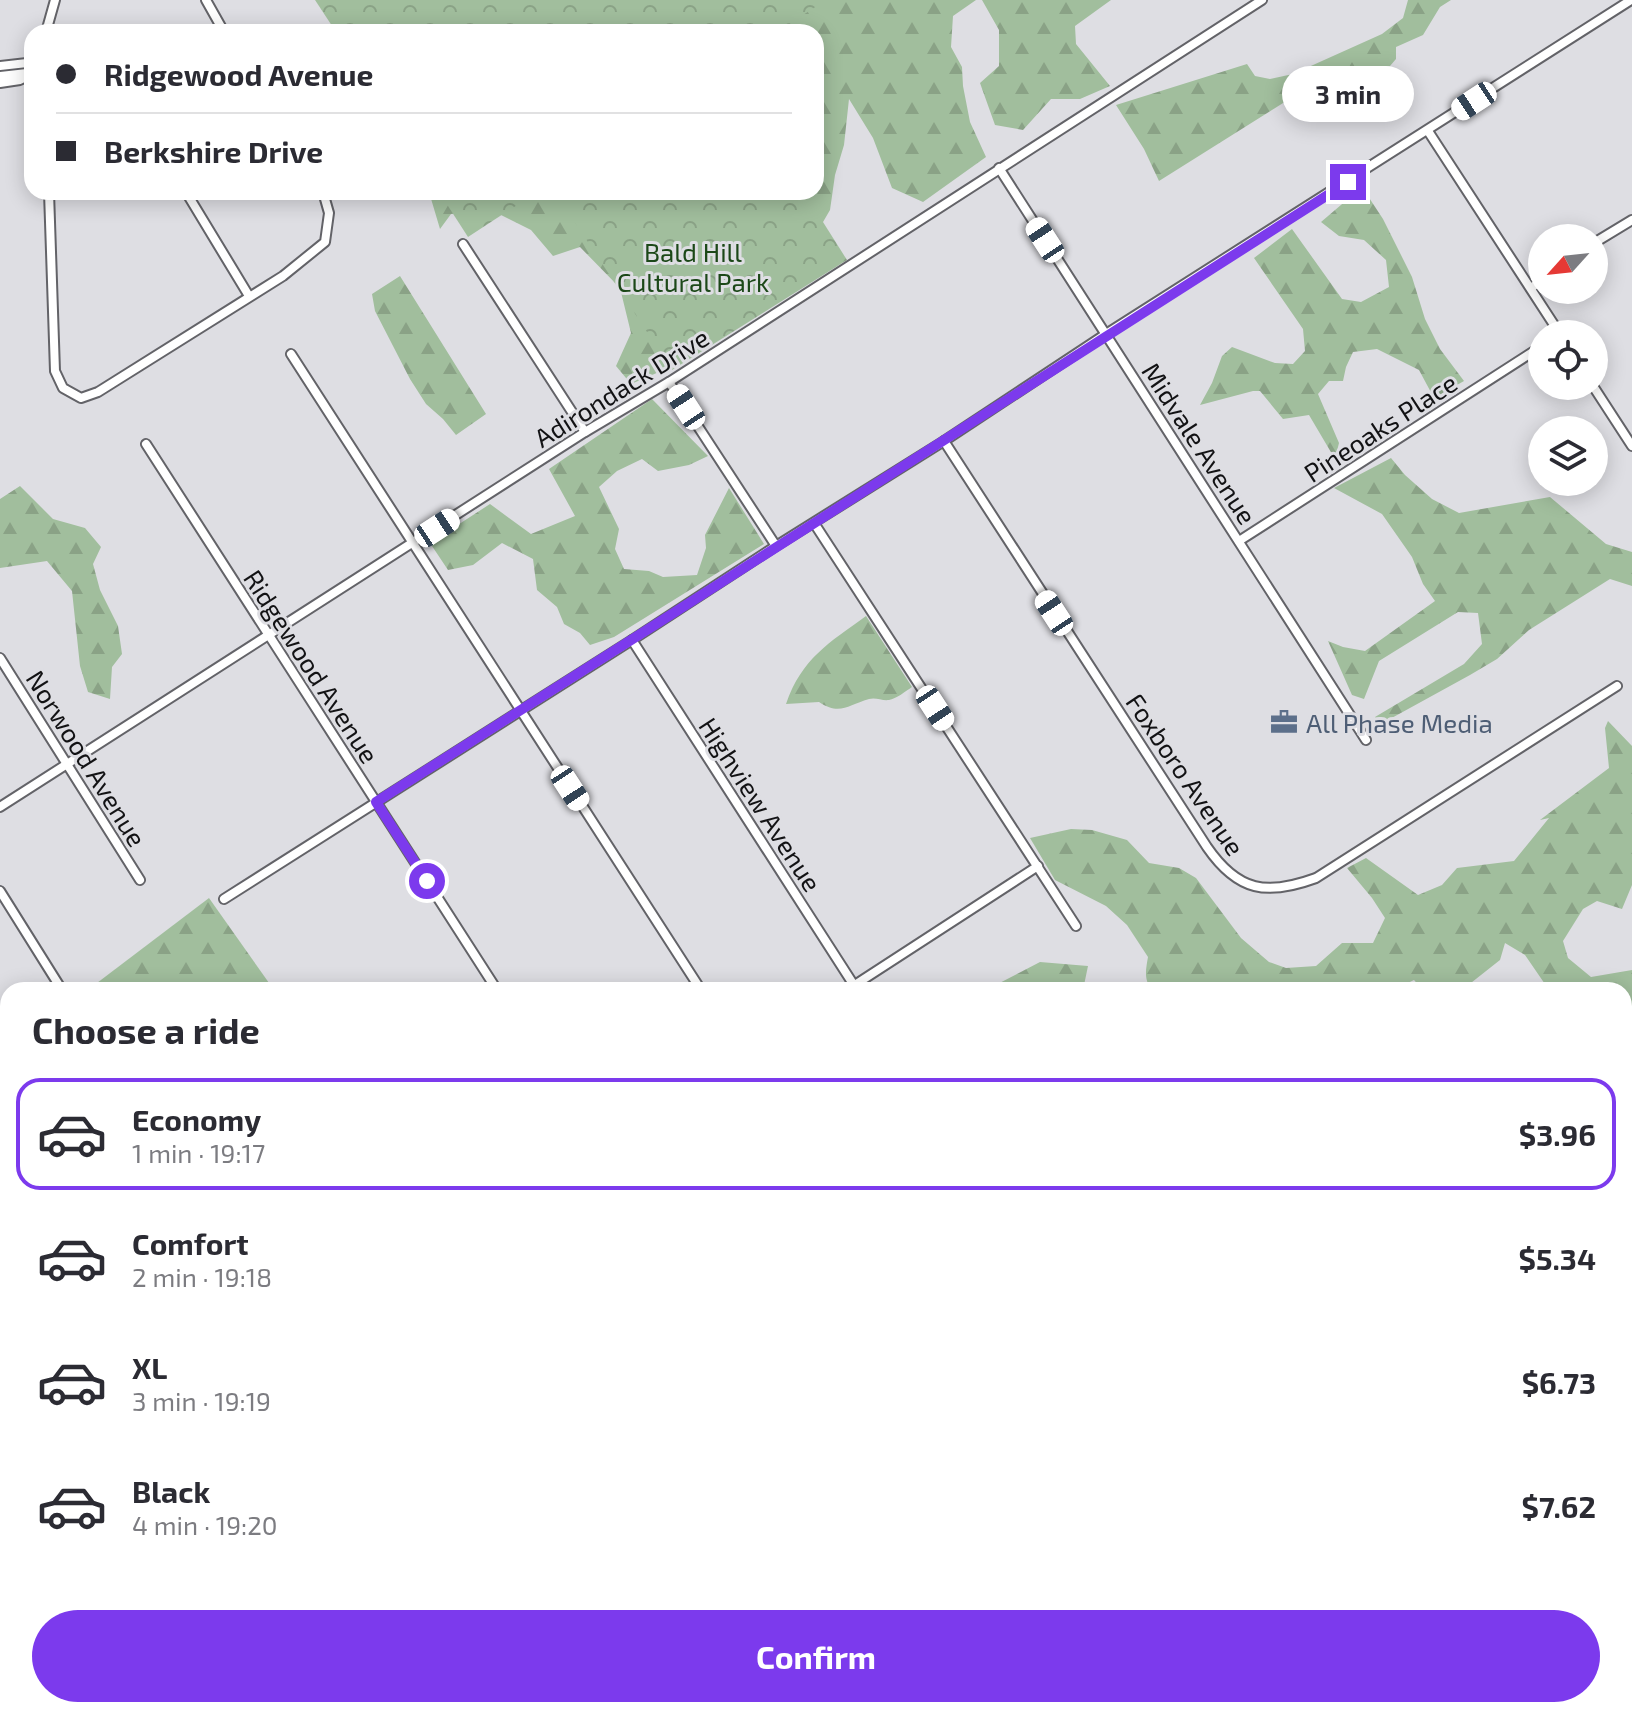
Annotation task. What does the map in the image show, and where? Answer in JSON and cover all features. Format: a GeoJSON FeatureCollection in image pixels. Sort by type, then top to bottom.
{"type":"FeatureCollection","features":[{"type":"Feature","properties":{"kind":"street"},"geometry":{"type":"LineString","coordinates":[[48,24],[55,0]]}},
{"type":"Feature","properties":{"kind":"street"},"geometry":{"type":"LineString","coordinates":[[206,0],[220,24]]}},
{"type":"Feature","properties":{"kind":"street","name":"Adirondack Drive"},"geometry":{"type":"LineString","coordinates":[[0,807],[1262,0]]}},
{"type":"Feature","properties":{"kind":"street"},"geometry":{"type":"LineString","coordinates":[[224,899],[1631,0]]}},
{"type":"Feature","properties":{"kind":"street"},"geometry":{"type":"LineString","coordinates":[[0,66],[24,63]]}},
{"type":"Feature","properties":{"kind":"street"},"geometry":{"type":"LineString","coordinates":[[0,76],[24,72]]}},
{"type":"Feature","properties":{"kind":"street"},"geometry":{"type":"LineString","coordinates":[[0,83],[24,77]]}},
{"type":"Feature","properties":{"kind":"street"},"geometry":{"type":"LineString","coordinates":[[1428,131],[1528,283]]}},
{"type":"Feature","properties":{"kind":"street","name":"Midvale Avenue"},"geometry":{"type":"LineString","coordinates":[[999,168],[1366,740]]}},
{"type":"Feature","properties":{"kind":"street"},"geometry":{"type":"LineString","coordinates":[[49,200],[55,371],[63,388],[81,398],[98,392],[283,276],[325,242],[329,213],[325,200]]}},
{"type":"Feature","properties":{"kind":"street"},"geometry":{"type":"LineString","coordinates":[[191,200],[249,296]]}},
{"type":"Feature","properties":{"kind":"street"},"geometry":{"type":"LineString","coordinates":[[1608,235],[1632,220]]}},
{"type":"Feature","properties":{"kind":"street"},"geometry":{"type":"LineString","coordinates":[[463,244],[585,432]]}},
{"type":"Feature","properties":{"kind":"street"},"geometry":{"type":"LineString","coordinates":[[291,354],[696,982]]}},
{"type":"Feature","properties":{"kind":"street","name":"Pineoaks Place"},"geometry":{"type":"LineString","coordinates":[[1239,541],[1528,355]]}},
{"type":"Feature","properties":{"kind":"street"},"geometry":{"type":"LineString","coordinates":[[669,382],[776,546]]}},
{"type":"Feature","properties":{"kind":"street"},"geometry":{"type":"LineString","coordinates":[[1602,400],[1632,446]]}},
{"type":"Feature","properties":{"kind":"street","name":"Foxboro Avenue"},"geometry":{"type":"LineString","coordinates":[[944,441],[1213,856],[1229,874],[1256,887],[1289,887],[1316,878],[1617,686]]}},
{"type":"Feature","properties":{"kind":"street","name":"Ridgewood Avenue"},"geometry":{"type":"LineString","coordinates":[[146,444],[489,982]]}},
{"type":"Feature","properties":{"kind":"street"},"geometry":{"type":"LineString","coordinates":[[814,523],[1076,926]]}},
{"type":"Feature","properties":{"kind":"street","name":"Highview Avenue"},"geometry":{"type":"LineString","coordinates":[[632,640],[848,982]]}},
{"type":"Feature","properties":{"kind":"street","name":"Norwood Avenue"},"geometry":{"type":"LineString","coordinates":[[0,658],[140,880]]}},
{"type":"Feature","properties":{"kind":"street"},"geometry":{"type":"LineString","coordinates":[[863,982],[1038,866]]}},
{"type":"Feature","properties":{"kind":"street"},"geometry":{"type":"LineString","coordinates":[[0,891],[57,982]]}},
{"type":"Feature","properties":{"kind":"green space"},"geometry":{"type":"Polygon","coordinates":[[[315,0],[826,0],[789,24],[331,24],[315,0]]]}},
{"type":"Feature","properties":{"kind":"green space"},"geometry":{"type":"Polygon","coordinates":[[[804,0],[976,0],[953,16],[951,47],[962,67],[970,122],[986,157],[923,202],[892,188],[873,138],[849,99],[844,145],[835,175],[830,210],[787,284],[659,372],[631,384],[616,366],[631,333],[620,288],[580,247],[553,256],[531,230],[491,210],[451,214],[440,229],[431,200],[824,200],[824,24],[608,24],[804,0]]]}},
{"type":"Feature","properties":{"kind":"green space"},"geometry":{"type":"Polygon","coordinates":[[[982,0],[1111,0],[1075,26],[1076,44],[1110,86],[1080,99],[1051,99],[1023,130],[995,125],[980,83],[999,66],[999,30],[982,0]]]}},
{"type":"Feature","properties":{"kind":"green space"},"geometry":{"type":"Polygon","coordinates":[[[1408,0],[1451,0],[1440,7],[1423,35],[1396,47],[1396,59],[1390,66],[1342,66],[1159,181],[1144,149],[1116,105],[1247,64],[1255,76],[1270,79],[1293,74],[1382,34],[1403,18],[1408,0]]]}},
{"type":"Feature","properties":{"kind":"green space"},"geometry":{"type":"Polygon","coordinates":[[[1362,187],[1383,219],[1412,277],[1425,319],[1440,349],[1464,381],[1434,398],[1419,370],[1377,349],[1353,352],[1343,381],[1329,381],[1318,394],[1339,443],[1335,459],[1309,415],[1283,419],[1260,391],[1200,405],[1222,356],[1232,347],[1275,363],[1293,364],[1305,351],[1303,329],[1254,258],[1292,229],[1342,299],[1361,302],[1389,287],[1386,260],[1364,240],[1339,236],[1321,222],[1362,187]]]}},
{"type":"Feature","properties":{"kind":"green space"},"geometry":{"type":"Polygon","coordinates":[[[444,200],[525,200],[468,237],[444,200]]]}},
{"type":"Feature","properties":{"kind":"green space","name":"Bald Hill Cultural Park"},"geometry":{"type":"Polygon","coordinates":[[[560,200],[809,200],[847,260],[672,370],[560,200]]]}},
{"type":"Feature","properties":{"kind":"green space"},"geometry":{"type":"Polygon","coordinates":[[[400,276],[486,414],[456,435],[426,404],[375,311],[372,294],[400,276]]]}},
{"type":"Feature","properties":{"kind":"green space"},"geometry":{"type":"Polygon","coordinates":[[[652,399],[708,456],[689,465],[658,471],[642,459],[617,471],[599,487],[619,529],[615,549],[624,569],[649,571],[663,577],[697,575],[706,548],[705,535],[729,488],[764,544],[614,637],[590,645],[580,633],[564,624],[557,607],[537,590],[533,559],[502,543],[473,565],[448,570],[430,543],[490,504],[531,534],[575,516],[549,469],[652,399]]]}},
{"type":"Feature","properties":{"kind":"green space"},"geometry":{"type":"Polygon","coordinates":[[[1391,458],[1432,499],[1459,513],[1550,497],[1606,544],[1632,552],[1632,586],[1610,579],[1529,630],[1497,659],[1379,725],[1375,717],[1464,664],[1482,644],[1478,613],[1458,612],[1379,661],[1364,699],[1352,695],[1328,641],[1365,651],[1435,601],[1423,584],[1412,557],[1382,514],[1334,488],[1391,458]]]}},
{"type":"Feature","properties":{"kind":"green space"},"geometry":{"type":"Polygon","coordinates":[[[20,486],[53,519],[85,528],[101,547],[93,564],[100,590],[118,626],[122,654],[112,667],[110,699],[88,692],[80,666],[72,591],[47,561],[0,568],[0,499],[20,486]]]}},
{"type":"Feature","properties":{"kind":"green space"},"geometry":{"type":"Polygon","coordinates":[[[866,616],[912,687],[892,699],[872,699],[839,709],[819,702],[786,704],[800,675],[818,653],[866,616]]]}},
{"type":"Feature","properties":{"kind":"green space"},"geometry":{"type":"Polygon","coordinates":[[[1608,721],[1632,746],[1632,885],[1622,909],[1597,901],[1583,909],[1563,941],[1568,958],[1591,977],[1632,970],[1632,982],[1544,982],[1525,955],[1505,943],[1500,960],[1472,982],[1148,982],[1148,957],[1127,925],[1106,906],[1055,880],[1030,838],[1071,829],[1092,830],[1127,840],[1149,863],[1179,868],[1196,878],[1241,938],[1269,962],[1286,968],[1316,966],[1342,943],[1373,943],[1385,918],[1347,868],[1366,858],[1418,895],[1442,885],[1457,868],[1514,861],[1549,818],[1540,820],[1609,768],[1605,728],[1608,721]]]}},
{"type":"Feature","properties":{"kind":"green space"},"geometry":{"type":"Polygon","coordinates":[[[209,898],[268,982],[98,982],[209,898]]]}},
{"type":"Feature","properties":{"kind":"green space"},"geometry":{"type":"Polygon","coordinates":[[[1040,962],[1088,966],[1085,982],[1001,982],[1040,962]]]}},
{"type":"Feature","properties":{"kind":"place","name":"All Phase Media"},"geometry":{"type":"Point","coordinates":[1284,722]}},
{"type":"Feature","properties":{"kind":"route"},"geometry":{"type":"LineString","coordinates":[[427,881],[376,802],[1348,182]]}}]}
